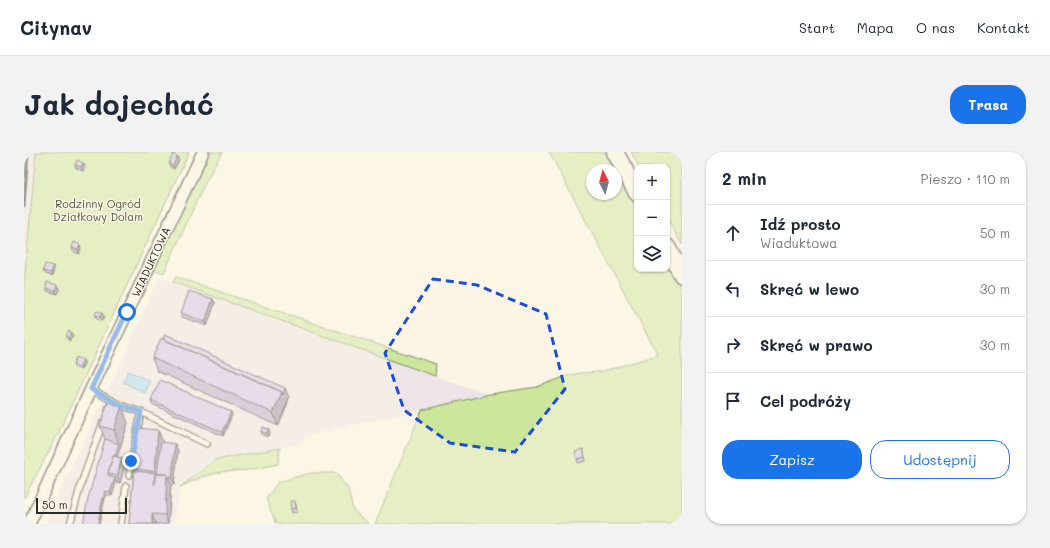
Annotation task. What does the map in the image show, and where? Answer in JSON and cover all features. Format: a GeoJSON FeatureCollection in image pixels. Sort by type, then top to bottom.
{"type":"FeatureCollection","features":[{"type":"Feature","properties":{"kind":"street","name":"WIADUKTOWA"},"geometry":{"type":"LineString","coordinates":[[29,524],[203,152]]}},
{"type":"Feature","properties":{"kind":"street"},"geometry":{"type":"LineString","coordinates":[[615,152],[634,187]]}},
{"type":"Feature","properties":{"kind":"street"},"geometry":{"type":"LineString","coordinates":[[670,253],[682,275]]}},
{"type":"Feature","properties":{"kind":"lane"},"geometry":{"type":"LineString","coordinates":[[91,389],[120,405],[141,412],[208,444]]}},
{"type":"Feature","properties":{"kind":"lane"},"geometry":{"type":"LineString","coordinates":[[70,524],[81,484],[112,400]]}},
{"type":"Feature","properties":{"kind":"lane"},"geometry":{"type":"LineString","coordinates":[[129,475],[141,412]]}},
{"type":"Feature","properties":{"kind":"lane"},"geometry":{"type":"LineString","coordinates":[[121,524],[126,486]]}},
{"type":"Feature","properties":{"kind":"highlighted area"},"geometry":{"type":"Polygon","coordinates":[[[433,279],[477,285],[546,314],[565,389],[515,452],[450,443],[404,410],[385,353],[433,279]]]}},
{"type":"Feature","properties":{"kind":"shaded area"},"geometry":{"type":"Polygon","coordinates":[[[24,152],[36,152],[24,284],[24,152]]]}},
{"type":"Feature","properties":{"kind":"shaded area"},"geometry":{"type":"Polygon","coordinates":[[[159,277],[435,376],[490,394],[306,436],[302,443],[215,460],[180,487],[174,524],[47,524],[58,495],[122,361],[159,277]]]}},
{"type":"Feature","properties":{"kind":"green space","name":"Rodzinny Ogród Działkowy Dolam"},"geometry":{"type":"Polygon","coordinates":[[[36,152],[189,152],[57,436],[24,498],[24,284],[36,152]]]}},
{"type":"Feature","properties":{"kind":"green space"},"geometry":{"type":"Polygon","coordinates":[[[205,152],[222,152],[204,185],[164,273],[155,270],[143,297],[139,295],[205,152]]]}},
{"type":"Feature","properties":{"kind":"green space"},"geometry":{"type":"Polygon","coordinates":[[[549,152],[605,152],[612,164],[586,164],[586,200],[622,200],[622,183],[634,205],[634,272],[670,272],[670,268],[682,290],[682,524],[375,524],[422,410],[490,394],[537,387],[567,376],[581,373],[600,372],[658,355],[549,152]]]}},
{"type":"Feature","properties":{"kind":"green space"},"geometry":{"type":"Polygon","coordinates":[[[631,152],[674,152],[682,166],[682,245],[670,223],[670,164],[637,164],[631,152]]]}},
{"type":"Feature","properties":{"kind":"green space"},"geometry":{"type":"Polygon","coordinates":[[[176,277],[436,364],[435,376],[173,282],[176,277]]]}},
{"type":"Feature","properties":{"kind":"green space"},"geometry":{"type":"Polygon","coordinates":[[[280,448],[278,464],[248,470],[220,472],[199,478],[180,487],[215,460],[280,448]]]}},
{"type":"Feature","properties":{"kind":"green space"},"geometry":{"type":"Polygon","coordinates":[[[310,473],[336,473],[348,489],[353,510],[369,524],[276,524],[266,499],[278,482],[310,473]]]}},
{"type":"Feature","properties":{"kind":"water"},"geometry":{"type":"Polygon","coordinates":[[[128,371],[150,381],[145,393],[123,382],[128,371]]]}},
{"type":"Feature","properties":{"kind":"building"},"geometry":{"type":"Polygon","coordinates":[[[173,154],[177,156],[173,166],[169,164],[173,154]]]}},
{"type":"Feature","properties":{"kind":"building"},"geometry":{"type":"Polygon","coordinates":[[[77,160],[83,163],[81,167],[75,165],[77,160]]]}},
{"type":"Feature","properties":{"kind":"building"},"geometry":{"type":"Polygon","coordinates":[[[74,242],[80,245],[78,250],[72,248],[74,242]]]}},
{"type":"Feature","properties":{"kind":"building"},"geometry":{"type":"Polygon","coordinates":[[[45,264],[53,266],[51,273],[43,271],[45,264]]]}},
{"type":"Feature","properties":{"kind":"building"},"geometry":{"type":"Polygon","coordinates":[[[47,282],[57,285],[55,291],[46,288],[47,282]]]}},
{"type":"Feature","properties":{"kind":"building"},"geometry":{"type":"Polygon","coordinates":[[[189,291],[213,299],[205,322],[181,313],[189,291]]]}},
{"type":"Feature","properties":{"kind":"building"},"geometry":{"type":"Polygon","coordinates":[[[97,311],[102,313],[100,317],[95,315],[97,311]]]}},
{"type":"Feature","properties":{"kind":"building"},"geometry":{"type":"Polygon","coordinates":[[[69,331],[71,332],[69,338],[66,337],[69,331]]]}},
{"type":"Feature","properties":{"kind":"building"},"geometry":{"type":"Polygon","coordinates":[[[165,334],[285,388],[283,395],[282,392],[163,339],[165,334]]]}},
{"type":"Feature","properties":{"kind":"building"},"geometry":{"type":"Polygon","coordinates":[[[161,338],[282,392],[273,413],[152,358],[161,338]]]}},
{"type":"Feature","properties":{"kind":"building"},"geometry":{"type":"Polygon","coordinates":[[[76,357],[83,360],[80,366],[73,364],[76,357]]]}},
{"type":"Feature","properties":{"kind":"building"},"geometry":{"type":"Polygon","coordinates":[[[160,380],[231,412],[222,432],[151,400],[160,380]]]}},
{"type":"Feature","properties":{"kind":"building"},"geometry":{"type":"Polygon","coordinates":[[[108,402],[122,406],[114,430],[100,426],[108,402]]]}},
{"type":"Feature","properties":{"kind":"building"},"geometry":{"type":"Polygon","coordinates":[[[263,427],[268,429],[266,434],[261,431],[263,427]]]}},
{"type":"Feature","properties":{"kind":"building"},"geometry":{"type":"Polygon","coordinates":[[[136,428],[158,430],[155,471],[133,469],[136,428]]]}},
{"type":"Feature","properties":{"kind":"building"},"geometry":{"type":"Polygon","coordinates":[[[105,439],[119,444],[115,456],[113,456],[108,473],[109,476],[115,478],[110,493],[105,491],[98,524],[83,524],[88,498],[105,439]]]}},
{"type":"Feature","properties":{"kind":"building"},"geometry":{"type":"Polygon","coordinates":[[[161,442],[175,444],[172,478],[169,478],[167,474],[157,474],[161,442]]]}},
{"type":"Feature","properties":{"kind":"building"},"geometry":{"type":"Polygon","coordinates":[[[583,449],[585,457],[577,459],[575,452],[583,449]]]}},
{"type":"Feature","properties":{"kind":"building"},"geometry":{"type":"Polygon","coordinates":[[[113,456],[122,458],[117,476],[108,473],[113,456]]]}},
{"type":"Feature","properties":{"kind":"building"},"geometry":{"type":"Polygon","coordinates":[[[134,471],[155,473],[154,484],[156,474],[167,474],[165,515],[152,514],[152,524],[129,524],[134,471]]]}},
{"type":"Feature","properties":{"kind":"building"},"geometry":{"type":"Polygon","coordinates":[[[290,501],[295,501],[296,508],[291,509],[290,501]]]}},
{"type":"Feature","properties":{"kind":"railway"},"geometry":{"type":"LineString","coordinates":[[24,206],[28,152]]}},
{"type":"Feature","properties":{"kind":"route"},"geometry":{"type":"LineString","coordinates":[[127,312],[91,389],[120,405],[141,412],[131,461]]}}]}
